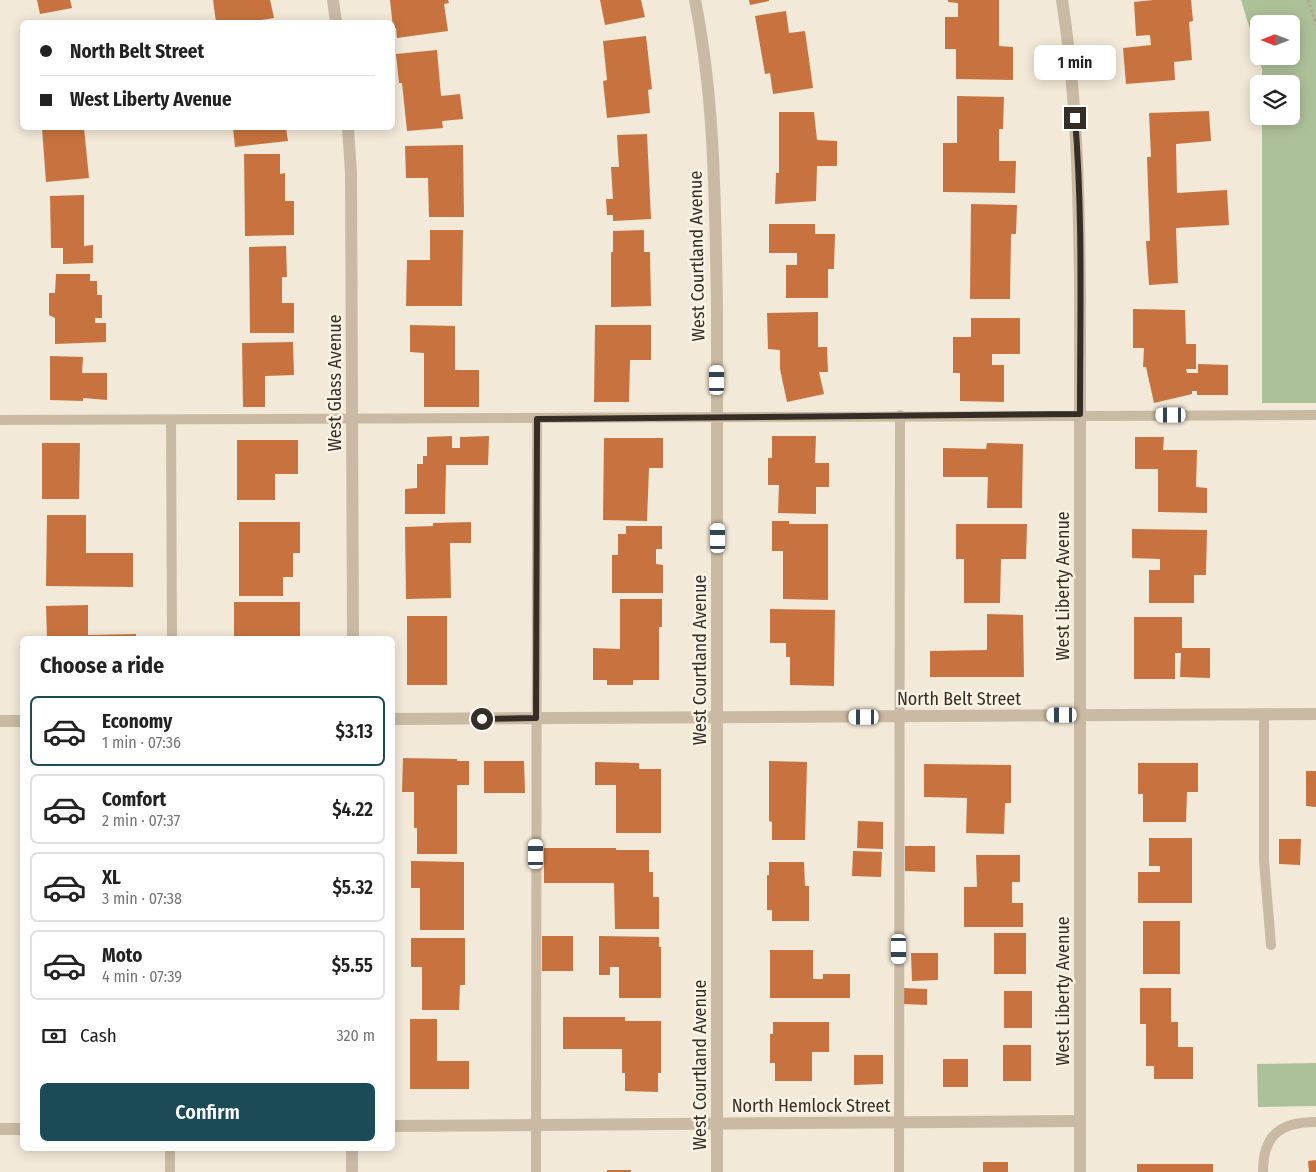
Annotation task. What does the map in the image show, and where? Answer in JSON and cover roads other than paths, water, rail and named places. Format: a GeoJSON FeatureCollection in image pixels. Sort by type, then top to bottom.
{"type":"FeatureCollection","features":[{"type":"Feature","properties":{"kind":"street"},"geometry":{"type":"LineString","coordinates":[[333,0],[336,20]]}},
{"type":"Feature","properties":{"kind":"street","name":"West Courtland Avenue"},"geometry":{"type":"LineString","coordinates":[[695,0],[709,110],[715,205],[718,717],[717,1172]]}},
{"type":"Feature","properties":{"kind":"street","name":"West Liberty Avenue"},"geometry":{"type":"LineString","coordinates":[[1062,0],[1068,42],[1078,156],[1080,1172]]}},
{"type":"Feature","properties":{"kind":"street","name":"West Glass Avenue"},"geometry":{"type":"LineString","coordinates":[[348,130],[351,172],[353,636]]}},
{"type":"Feature","properties":{"kind":"street","name":"North Belt Street"},"geometry":{"type":"LineString","coordinates":[[395,720],[1316,714]]}},
{"type":"Feature","properties":{"kind":"street"},"geometry":{"type":"LineString","coordinates":[[0,721],[20,721]]}},
{"type":"Feature","properties":{"kind":"street","name":"North Hemlock Street"},"geometry":{"type":"LineString","coordinates":[[395,1126],[1080,1121]]}},
{"type":"Feature","properties":{"kind":"street"},"geometry":{"type":"LineString","coordinates":[[0,1129],[20,1129]]}},
{"type":"Feature","properties":{"kind":"street"},"geometry":{"type":"LineString","coordinates":[[352,1151],[352,1172]]}},
{"type":"Feature","properties":{"kind":"lane"},"geometry":{"type":"LineString","coordinates":[[0,420],[717,418],[1080,414],[1316,415]]}},
{"type":"Feature","properties":{"kind":"lane"},"geometry":{"type":"LineString","coordinates":[[899,1172],[900,415]]}},
{"type":"Feature","properties":{"kind":"lane"},"geometry":{"type":"LineString","coordinates":[[536,1172],[537,419]]}},
{"type":"Feature","properties":{"kind":"lane"},"geometry":{"type":"LineString","coordinates":[[171,421],[172,636]]}},
{"type":"Feature","properties":{"kind":"lane"},"geometry":{"type":"LineString","coordinates":[[1264,715],[1264,861],[1271,945]]}},
{"type":"Feature","properties":{"kind":"lane"},"geometry":{"type":"LineString","coordinates":[[1263,1172],[1265,1150],[1275,1133],[1284,1126],[1297,1122],[1316,1122]]}},
{"type":"Feature","properties":{"kind":"lane"},"geometry":{"type":"LineString","coordinates":[[170,1151],[170,1172]]}}]}
